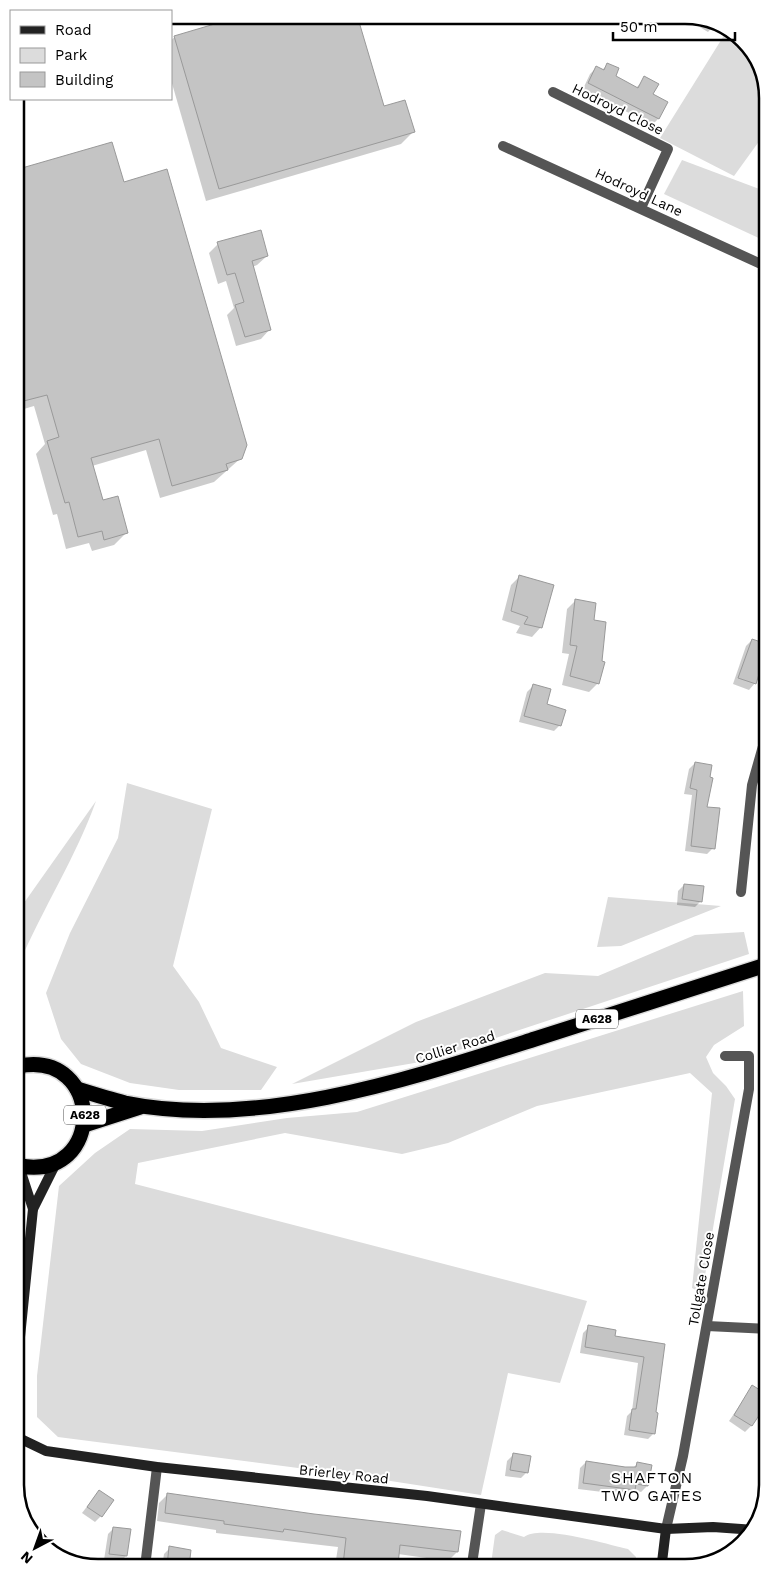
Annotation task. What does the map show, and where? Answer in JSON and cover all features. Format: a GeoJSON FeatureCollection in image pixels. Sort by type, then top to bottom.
{"type":"FeatureCollection","features":[{"type":"Feature","properties":{"kind":"highway","name":"Collier Road"},"geometry":{"type":"LineString","coordinates":[[78,1089],[124,1103],[189,1110],[252,1108],[338,1095],[428,1073],[759,967]]}},
{"type":"Feature","properties":{"kind":"highway","name":"A628"},"geometry":{"type":"LineString","coordinates":[[24,1065],[45,1065],[58,1070],[69,1078],[78,1089],[85,1112],[84,1125],[74,1147],[56,1162],[31,1168],[24,1167]]}},
{"type":"Feature","properties":{"kind":"highway","name":"Collier Road"},"geometry":{"type":"LineString","coordinates":[[84,1125],[144,1106]]}},
{"type":"Feature","properties":{"kind":"street","name":"Hodroyd Close"},"geometry":{"type":"LineString","coordinates":[[553,92],[668,149],[641,208]]}},
{"type":"Feature","properties":{"kind":"street","name":"Hodroyd Lane"},"geometry":{"type":"LineString","coordinates":[[504,146],[759,263]]}},
{"type":"Feature","properties":{"kind":"street"},"geometry":{"type":"LineString","coordinates":[[742,892],[752,785],[759,761]]}},
{"type":"Feature","properties":{"kind":"street","name":"Tollgate Close"},"geometry":{"type":"LineString","coordinates":[[666,1529],[683,1456],[749,1089],[749,1056],[725,1056]]}},
{"type":"Feature","properties":{"kind":"street"},"geometry":{"type":"LineString","coordinates":[[24,1298],[33,1209],[56,1162]]}},
{"type":"Feature","properties":{"kind":"street"},"geometry":{"type":"LineString","coordinates":[[24,1180],[33,1209]]}},
{"type":"Feature","properties":{"kind":"street"},"geometry":{"type":"LineString","coordinates":[[707,1326],[759,1328]]}},
{"type":"Feature","properties":{"kind":"street","name":"Brierley Road"},"geometry":{"type":"LineString","coordinates":[[24,1440],[46,1451],[157,1467],[481,1504],[666,1529],[713,1527],[745,1529]]}},
{"type":"Feature","properties":{"kind":"street"},"geometry":{"type":"LineString","coordinates":[[146,1559],[157,1467]]}},
{"type":"Feature","properties":{"kind":"street"},"geometry":{"type":"LineString","coordinates":[[473,1559],[481,1504]]}},
{"type":"Feature","properties":{"kind":"street"},"geometry":{"type":"LineString","coordinates":[[662,1559],[666,1529]]}},
{"type":"Feature","properties":{"kind":"green space"},"geometry":{"type":"Polygon","coordinates":[[[724,35],[738,45],[754,69],[758,83],[759,141],[734,176],[660,138],[724,35]]]}},
{"type":"Feature","properties":{"kind":"green space"},"geometry":{"type":"Polygon","coordinates":[[[682,160],[759,189],[759,238],[664,194],[682,160]]]}},
{"type":"Feature","properties":{"kind":"green space"},"geometry":{"type":"Polygon","coordinates":[[[127,783],[212,809],[173,966],[199,1002],[221,1048],[277,1067],[261,1090],[179,1090],[130,1083],[81,1064],[61,1039],[46,993],[70,933],[118,838],[127,783]]]}},
{"type":"Feature","properties":{"kind":"green space"},"geometry":{"type":"Polygon","coordinates":[[[96,801],[79,842],[24,953],[24,903],[96,801]]]}},
{"type":"Feature","properties":{"kind":"green space"},"geometry":{"type":"Polygon","coordinates":[[[608,897],[721,906],[621,946],[597,947],[608,897]]]}},
{"type":"Feature","properties":{"kind":"green space"},"geometry":{"type":"Polygon","coordinates":[[[744,932],[749,954],[426,1061],[292,1084],[416,1022],[545,973],[598,976],[695,935],[744,932]]]}},
{"type":"Feature","properties":{"kind":"green space"},"geometry":{"type":"Polygon","coordinates":[[[743,991],[744,1026],[714,1045],[706,1057],[713,1073],[726,1086],[735,1099],[702,1293],[692,1288],[712,1093],[690,1073],[537,1106],[448,1143],[402,1154],[285,1133],[138,1163],[135,1184],[587,1301],[560,1383],[508,1373],[481,1495],[352,1475],[58,1437],[37,1417],[37,1376],[59,1186],[95,1153],[130,1129],[202,1131],[287,1118],[357,1112],[743,991]]]}},
{"type":"Feature","properties":{"kind":"green space"},"geometry":{"type":"Polygon","coordinates":[[[502,1530],[524,1537],[544,1533],[574,1536],[628,1549],[636,1559],[492,1559],[495,1535],[502,1530]]]}},
{"type":"Feature","properties":{"kind":"building"},"geometry":{"type":"Polygon","coordinates":[[[215,24],[360,24],[384,106],[405,100],[415,132],[219,189],[174,36],[215,24]]]}},
{"type":"Feature","properties":{"kind":"building"},"geometry":{"type":"Polygon","coordinates":[[[607,63],[619,68],[616,76],[638,88],[644,76],[659,84],[653,94],[668,102],[659,119],[588,83],[596,66],[604,70],[607,63]]]}},
{"type":"Feature","properties":{"kind":"building"},"geometry":{"type":"Polygon","coordinates":[[[112,142],[124,182],[167,169],[247,445],[242,459],[226,464],[228,470],[172,486],[159,439],[91,458],[103,500],[118,496],[128,533],[104,540],[102,531],[78,537],[69,502],[65,503],[47,441],[59,437],[47,395],[24,401],[24,167],[112,142]]]}},
{"type":"Feature","properties":{"kind":"building"},"geometry":{"type":"Polygon","coordinates":[[[261,230],[268,256],[252,261],[271,330],[245,337],[235,305],[244,302],[235,273],[227,275],[217,242],[261,230]]]}},
{"type":"Feature","properties":{"kind":"building"},"geometry":{"type":"Polygon","coordinates":[[[519,575],[554,585],[542,628],[524,624],[528,617],[511,611],[519,575]]]}},
{"type":"Feature","properties":{"kind":"building"},"geometry":{"type":"Polygon","coordinates":[[[575,599],[596,603],[594,620],[606,622],[602,661],[605,662],[599,684],[570,676],[577,646],[570,645],[575,599]]]}},
{"type":"Feature","properties":{"kind":"building"},"geometry":{"type":"Polygon","coordinates":[[[752,639],[759,641],[759,674],[756,684],[738,678],[752,639]]]}},
{"type":"Feature","properties":{"kind":"building"},"geometry":{"type":"Polygon","coordinates":[[[533,684],[551,689],[547,704],[566,710],[561,726],[524,716],[533,684]]]}},
{"type":"Feature","properties":{"kind":"building"},"geometry":{"type":"Polygon","coordinates":[[[695,762],[712,765],[710,777],[713,778],[707,807],[720,808],[715,849],[691,846],[697,790],[690,788],[695,762]]]}},
{"type":"Feature","properties":{"kind":"building"},"geometry":{"type":"Polygon","coordinates":[[[684,884],[704,886],[702,902],[682,899],[684,884]]]}},
{"type":"Feature","properties":{"kind":"building"},"geometry":{"type":"Polygon","coordinates":[[[588,1325],[616,1330],[615,1336],[665,1344],[655,1434],[629,1430],[632,1409],[636,1409],[644,1357],[585,1347],[588,1325]]]}},
{"type":"Feature","properties":{"kind":"building"},"geometry":{"type":"Polygon","coordinates":[[[752,1385],[759,1389],[759,1416],[752,1426],[734,1415],[752,1385]]]}},
{"type":"Feature","properties":{"kind":"building"},"geometry":{"type":"Polygon","coordinates":[[[513,1453],[531,1456],[528,1473],[510,1470],[513,1453]]]}},
{"type":"Feature","properties":{"kind":"building"},"geometry":{"type":"Polygon","coordinates":[[[586,1461],[625,1467],[636,1467],[637,1462],[652,1465],[648,1486],[636,1484],[635,1490],[583,1483],[586,1461]]]}},
{"type":"Feature","properties":{"kind":"building"},"geometry":{"type":"Polygon","coordinates":[[[99,1490],[114,1500],[102,1517],[87,1507],[99,1490]]]}},
{"type":"Feature","properties":{"kind":"building"},"geometry":{"type":"Polygon","coordinates":[[[167,1493],[314,1514],[461,1531],[458,1552],[400,1545],[399,1559],[344,1559],[346,1538],[284,1529],[283,1532],[224,1524],[224,1521],[165,1513],[167,1493]]]}},
{"type":"Feature","properties":{"kind":"building"},"geometry":{"type":"Polygon","coordinates":[[[113,1527],[131,1529],[127,1556],[109,1554],[113,1527]]]}},
{"type":"Feature","properties":{"kind":"building"},"geometry":{"type":"Polygon","coordinates":[[[169,1546],[191,1550],[190,1559],[168,1559],[169,1546]]]}},
{"type":"Feature","properties":{"kind":"district","name":"SHAFTON TWO GATES"},"geometry":{"type":"Point","coordinates":[652,1486]}}]}
